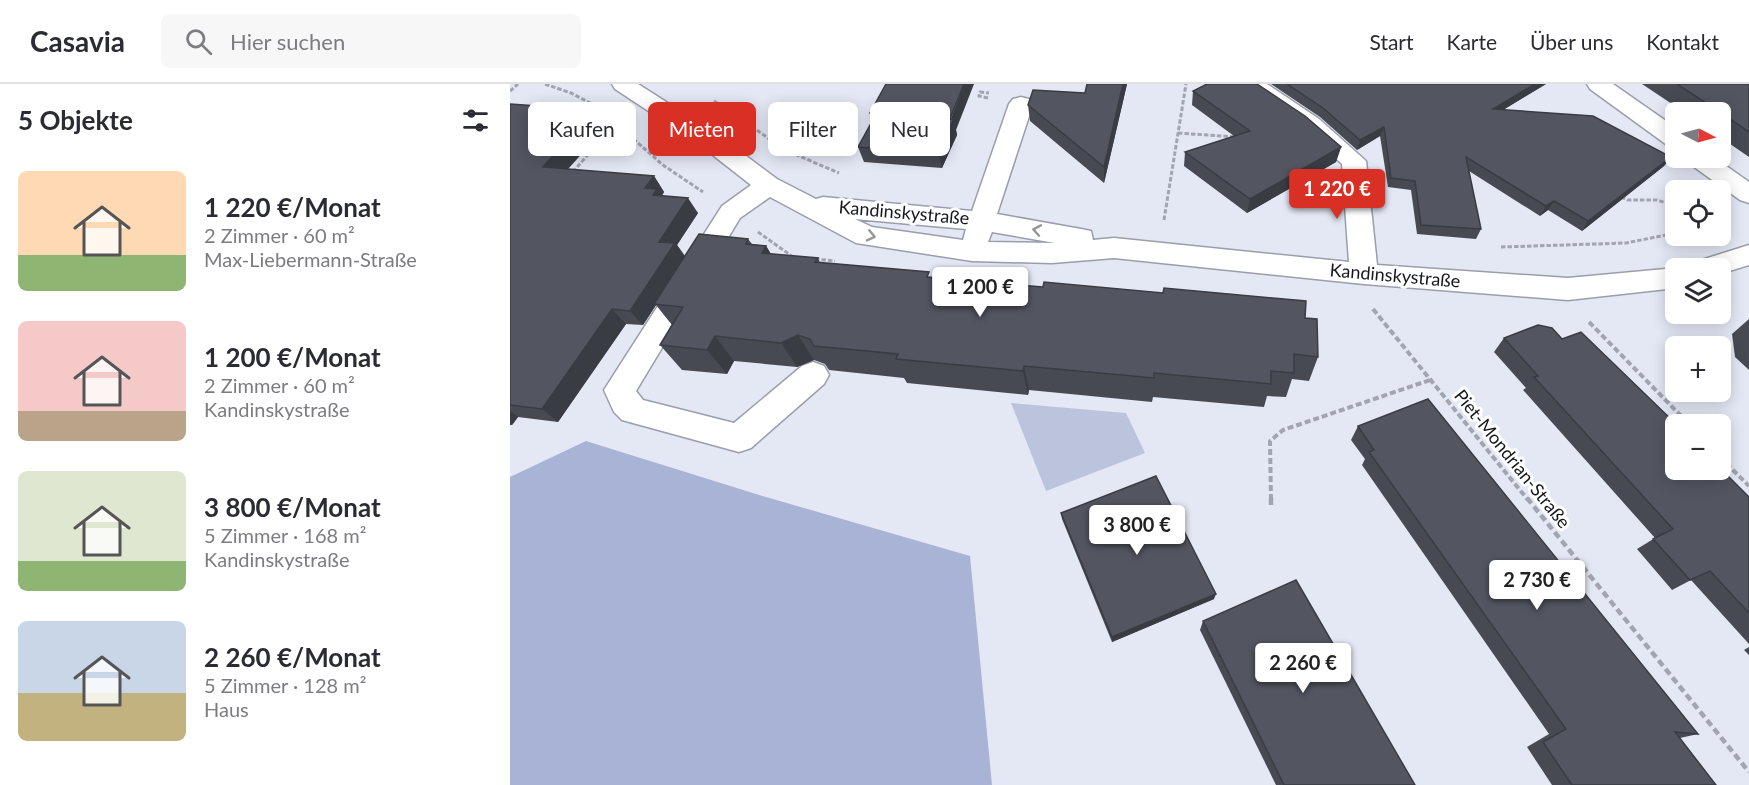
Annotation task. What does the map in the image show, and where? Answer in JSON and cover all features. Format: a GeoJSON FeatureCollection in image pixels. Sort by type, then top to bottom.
{"type":"FeatureCollection","features":[{"type":"Feature","properties":{"kind":"street"},"geometry":{"type":"LineString","coordinates":[[1252,84],[1311,124],[1354,161],[1364,274]]}},
{"type":"Feature","properties":{"kind":"street"},"geometry":{"type":"LineString","coordinates":[[1599,84],[1665,132]]}},
{"type":"Feature","properties":{"kind":"street","name":"Kandinskystraße"},"geometry":{"type":"LineString","coordinates":[[631,89],[709,140],[768,185],[866,236],[972,251],[1052,253],[1114,248],[1364,274],[1568,289],[1665,279]]}},
{"type":"Feature","properties":{"kind":"street"},"geometry":{"type":"LineString","coordinates":[[972,251],[1021,104]]}},
{"type":"Feature","properties":{"kind":"street"},"geometry":{"type":"LineString","coordinates":[[1713,168],[1749,194]]}},
{"type":"Feature","properties":{"kind":"street"},"geometry":{"type":"LineString","coordinates":[[768,185],[731,212],[620,390],[625,403],[633,411],[739,438],[813,375]]}},
{"type":"Feature","properties":{"kind":"street","name":"Kandinskystraße"},"geometry":{"type":"LineString","coordinates":[[799,202],[889,214],[983,220],[1073,236],[1114,248]]}},
{"type":"Feature","properties":{"kind":"street"},"geometry":{"type":"LineString","coordinates":[[1731,261],[1749,255]]}},
{"type":"Feature","properties":{"kind":"path"},"geometry":{"type":"LineString","coordinates":[[510,92],[518,84]]}},
{"type":"Feature","properties":{"kind":"path"},"geometry":{"type":"LineString","coordinates":[[545,84],[591,102]]}},
{"type":"Feature","properties":{"kind":"path"},"geometry":{"type":"LineString","coordinates":[[1159,252],[1186,84]]}},
{"type":"Feature","properties":{"kind":"path"},"geometry":{"type":"LineString","coordinates":[[1178,133],[1243,137]]}},
{"type":"Feature","properties":{"kind":"path"},"geometry":{"type":"LineString","coordinates":[[636,141],[663,165],[791,257]]}},
{"type":"Feature","properties":{"kind":"path"},"geometry":{"type":"LineString","coordinates":[[570,175],[586,156]]}},
{"type":"Feature","properties":{"kind":"path"},"geometry":{"type":"LineString","coordinates":[[1619,195],[1628,200],[1657,200],[1665,203]]}},
{"type":"Feature","properties":{"kind":"path"},"geometry":{"type":"LineString","coordinates":[[1497,247],[1626,243],[1665,235]]}},
{"type":"Feature","properties":{"kind":"path","name":"Piet-Mondrian-Straße"},"geometry":{"type":"LineString","coordinates":[[1368,302],[1749,772]]}},
{"type":"Feature","properties":{"kind":"path"},"geometry":{"type":"LineString","coordinates":[[1587,319],[1679,414]]}},
{"type":"Feature","properties":{"kind":"path"},"geometry":{"type":"LineString","coordinates":[[1271,507],[1270,441],[1283,430],[1430,380]]}},
{"type":"Feature","properties":{"kind":"path"},"geometry":{"type":"LineString","coordinates":[[1731,468],[1749,486]]}},
{"type":"Feature","properties":{"kind":"shaded area"},"geometry":{"type":"Polygon","coordinates":[[[1011,403],[1126,413],[1145,453],[1046,491],[1011,403]]]}},
{"type":"Feature","properties":{"kind":"shaded area"},"geometry":{"type":"Polygon","coordinates":[[[586,441],[766,497],[970,556],[992,785],[510,785],[510,477],[586,441]]]}},
{"type":"Feature","properties":{"kind":"building"},"geometry":{"type":"Polygon","coordinates":[[[886,84],[964,84],[950,119],[950,102],[876,102],[886,84]]]}},
{"type":"Feature","properties":{"kind":"building"},"geometry":{"type":"Polygon","coordinates":[[[1087,84],[1123,84],[1104,167],[1028,105],[1033,90],[1085,93],[1087,84]]]}},
{"type":"Feature","properties":{"kind":"building"},"geometry":{"type":"Polygon","coordinates":[[[1207,84],[1257,84],[1305,116],[1341,147],[1250,199],[1185,152],[1250,131],[1193,91],[1207,84]]]}},
{"type":"Feature","properties":{"kind":"building"},"geometry":{"type":"Polygon","coordinates":[[[1287,84],[1535,84],[1493,109],[1593,116],[1665,154],[1665,162],[1588,221],[1554,201],[1546,206],[1466,157],[1481,229],[1421,225],[1415,181],[1391,178],[1384,127],[1360,140],[1323,108],[1287,84]]]}},
{"type":"Feature","properties":{"kind":"building"},"geometry":{"type":"Polygon","coordinates":[[[1677,84],[1749,84],[1749,132],[1731,120],[1731,102],[1705,102],[1677,84]]]}},
{"type":"Feature","properties":{"kind":"building"},"geometry":{"type":"Polygon","coordinates":[[[510,104],[528,105],[528,156],[553,156],[543,167],[654,176],[645,188],[657,189],[653,195],[688,198],[659,242],[675,243],[630,311],[612,309],[542,409],[510,405],[510,104]]]}},
{"type":"Feature","properties":{"kind":"building"},"geometry":{"type":"Polygon","coordinates":[[[870,125],[870,148],[858,147],[870,125]]]}},
{"type":"Feature","properties":{"kind":"building"},"geometry":{"type":"Polygon","coordinates":[[[699,234],[748,239],[746,244],[766,246],[762,253],[818,258],[815,262],[929,272],[927,277],[1043,287],[1044,282],[1163,293],[1164,288],[1306,301],[1305,318],[1317,319],[1318,357],[1294,354],[1294,373],[1271,371],[1271,384],[1154,373],[1154,378],[1024,366],[1023,371],[896,359],[898,354],[814,346],[810,339],[798,335],[781,343],[715,336],[707,350],[660,345],[683,307],[654,304],[699,234]]]}},
{"type":"Feature","properties":{"kind":"building"},"geometry":{"type":"Polygon","coordinates":[[[1538,325],[1552,328],[1562,339],[1581,332],[1666,414],[1665,480],[1731,479],[1749,497],[1749,613],[1710,571],[1690,580],[1653,539],[1673,529],[1534,377],[1538,376],[1504,338],[1538,325]]]}},
{"type":"Feature","properties":{"kind":"building"},"geometry":{"type":"Polygon","coordinates":[[[1428,399],[1698,734],[1675,732],[1716,785],[1572,785],[1543,742],[1566,729],[1369,452],[1374,450],[1358,426],[1428,399]]]}},
{"type":"Feature","properties":{"kind":"building"},"geometry":{"type":"Polygon","coordinates":[[[1156,476],[1216,594],[1112,637],[1061,513],[1156,476]]]}},
{"type":"Feature","properties":{"kind":"building"},"geometry":{"type":"Polygon","coordinates":[[[1296,580],[1415,785],[1284,785],[1203,621],[1296,580]]]}}]}
